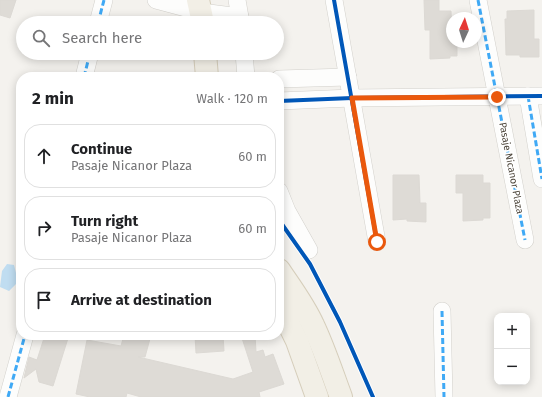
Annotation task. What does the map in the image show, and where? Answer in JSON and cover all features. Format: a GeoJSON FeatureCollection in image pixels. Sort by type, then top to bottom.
{"type":"FeatureCollection","features":[{"type":"Feature","properties":{"kind":"main road"},"geometry":{"type":"LineString","coordinates":[[206,60],[207,72]]}},
{"type":"Feature","properties":{"kind":"main road"},"geometry":{"type":"LineString","coordinates":[[284,277],[299,299],[313,325],[327,358],[340,397]]}},
{"type":"Feature","properties":{"kind":"main road"},"geometry":{"type":"LineString","coordinates":[[284,314],[297,341],[317,397]]}},
{"type":"Feature","properties":{"kind":"street"},"geometry":{"type":"LineString","coordinates":[[100,16],[104,0]]}},
{"type":"Feature","properties":{"kind":"street"},"geometry":{"type":"LineString","coordinates":[[156,0],[220,16]]}},
{"type":"Feature","properties":{"kind":"street"},"geometry":{"type":"LineString","coordinates":[[237,0],[239,16]]}},
{"type":"Feature","properties":{"kind":"street"},"geometry":{"type":"LineString","coordinates":[[334,0],[377,242]]}},
{"type":"Feature","properties":{"kind":"street","name":"Pasaje Nicanor Plaza"},"geometry":{"type":"LineString","coordinates":[[478,0],[525,240]]}},
{"type":"Feature","properties":{"kind":"street"},"geometry":{"type":"LineString","coordinates":[[85,72],[88,60]]}},
{"type":"Feature","properties":{"kind":"street"},"geometry":{"type":"LineString","coordinates":[[245,60],[246,72]]}},
{"type":"Feature","properties":{"kind":"street"},"geometry":{"type":"LineString","coordinates":[[284,79],[348,77]]}},
{"type":"Feature","properties":{"kind":"street"},"geometry":{"type":"LineString","coordinates":[[284,101],[352,98],[535,96],[542,180]]}},
{"type":"Feature","properties":{"kind":"street"},"geometry":{"type":"LineString","coordinates":[[284,204],[309,250]]}},
{"type":"Feature","properties":{"kind":"street"},"geometry":{"type":"LineString","coordinates":[[442,311],[444,397]]}},
{"type":"Feature","properties":{"kind":"street"},"geometry":{"type":"LineString","coordinates":[[8,397],[24,340]]}},
{"type":"Feature","properties":{"kind":"water"},"geometry":{"type":"Polygon","coordinates":[[[7,264],[14,265],[16,284],[9,291],[0,287],[2,271],[7,264]]]}},
{"type":"Feature","properties":{"kind":"building"},"geometry":{"type":"Polygon","coordinates":[[[0,0],[16,0],[10,18],[0,15],[0,0]]]}},
{"type":"Feature","properties":{"kind":"building"},"geometry":{"type":"Polygon","coordinates":[[[424,0],[439,0],[439,11],[451,11],[446,12],[446,48],[457,48],[457,56],[450,56],[450,58],[430,59],[430,30],[425,30],[424,0]]]}},
{"type":"Feature","properties":{"kind":"building"},"geometry":{"type":"Polygon","coordinates":[[[534,10],[534,39],[539,39],[539,57],[506,55],[505,19],[507,19],[507,11],[534,10]]]}},
{"type":"Feature","properties":{"kind":"building"},"geometry":{"type":"Polygon","coordinates":[[[393,175],[419,175],[420,203],[426,203],[426,222],[407,221],[407,219],[393,220],[393,175]]]}},
{"type":"Feature","properties":{"kind":"building"},"geometry":{"type":"Polygon","coordinates":[[[456,175],[483,175],[483,183],[490,183],[490,218],[483,218],[483,220],[463,221],[463,193],[456,193],[456,175]]]}},
{"type":"Feature","properties":{"kind":"building"},"geometry":{"type":"Polygon","coordinates":[[[43,340],[67,340],[53,386],[39,382],[36,369],[24,378],[29,357],[37,360],[43,340]]]}},
{"type":"Feature","properties":{"kind":"building"},"geometry":{"type":"Polygon","coordinates":[[[87,340],[121,346],[123,340],[150,340],[145,357],[138,357],[233,379],[253,372],[243,340],[255,340],[256,352],[263,350],[265,357],[273,354],[284,384],[259,392],[260,397],[141,397],[127,393],[126,397],[90,397],[76,394],[87,340]]]}},
{"type":"Feature","properties":{"kind":"building"},"geometry":{"type":"Polygon","coordinates":[[[195,340],[223,340],[224,351],[196,353],[195,340]]]}},
{"type":"Feature","properties":{"kind":"marked path"},"geometry":{"type":"LineString","coordinates":[[100,16],[104,0]]}},
{"type":"Feature","properties":{"kind":"marked path"},"geometry":{"type":"LineString","coordinates":[[478,0],[525,240]]}},
{"type":"Feature","properties":{"kind":"marked path"},"geometry":{"type":"LineString","coordinates":[[85,72],[88,60]]}},
{"type":"Feature","properties":{"kind":"marked path"},"geometry":{"type":"LineString","coordinates":[[528,96],[542,179]]}},
{"type":"Feature","properties":{"kind":"marked path"},"geometry":{"type":"LineString","coordinates":[[442,311],[444,397]]}},
{"type":"Feature","properties":{"kind":"marked path"},"geometry":{"type":"LineString","coordinates":[[8,397],[24,340]]}},
{"type":"Feature","properties":{"kind":"cycle path"},"geometry":{"type":"LineString","coordinates":[[334,0],[377,242]]}},
{"type":"Feature","properties":{"kind":"cycle path"},"geometry":{"type":"LineString","coordinates":[[284,101],[352,98],[542,96]]}},
{"type":"Feature","properties":{"kind":"cycle path"},"geometry":{"type":"LineString","coordinates":[[284,227],[310,264],[340,322],[373,397]]}},
{"type":"Feature","properties":{"kind":"route"},"geometry":{"type":"LineString","coordinates":[[377,242],[352,98],[497,97]]}}]}
